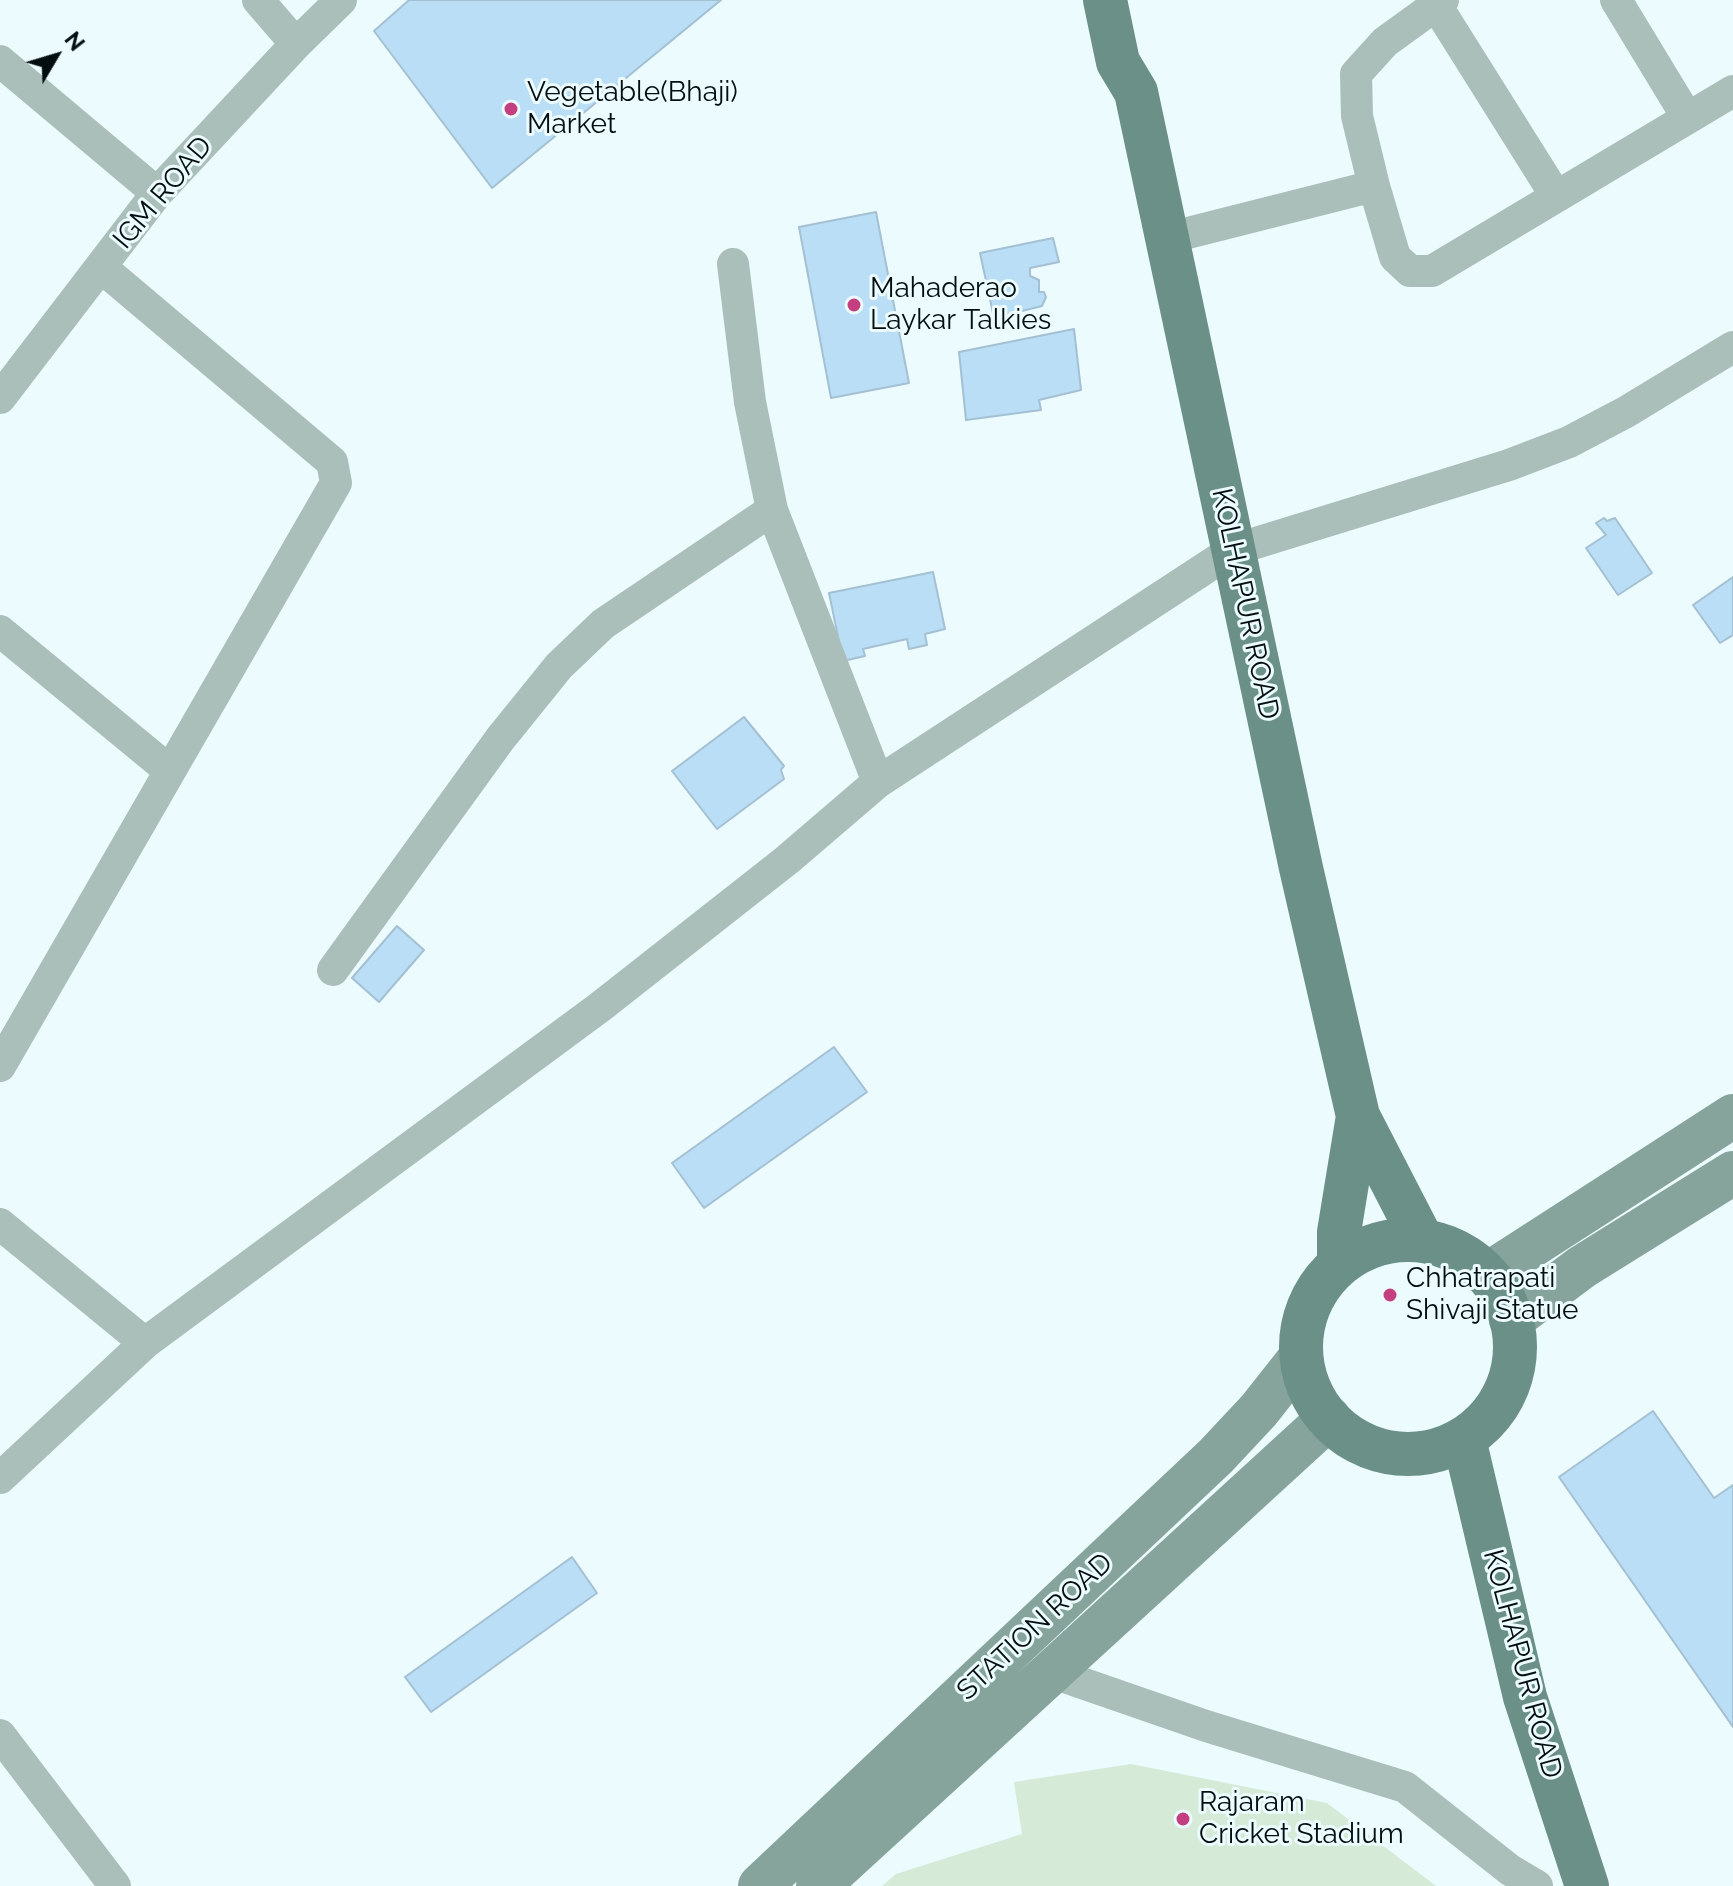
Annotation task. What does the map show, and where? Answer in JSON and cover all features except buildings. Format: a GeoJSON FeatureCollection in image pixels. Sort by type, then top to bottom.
{"type":"FeatureCollection","features":[{"type":"Feature","properties":{"kind":"main road","name":"KOLHAPUR ROAD"},"geometry":{"type":"LineString","coordinates":[[1105,0],[1118,62],[1136,92],[1358,1116],[1422,1240]]}},
{"type":"Feature","properties":{"kind":"main road","name":"KOLHAPUR ROAD"},"geometry":{"type":"LineString","coordinates":[[1135,0],[1146,61],[1136,92]]}},
{"type":"Feature","properties":{"kind":"main road","name":"KOLHAPUR ROAD"},"geometry":{"type":"LineString","coordinates":[[1339,1264],[1339,1232],[1358,1116]]}},
{"type":"Feature","properties":{"kind":"main road"},"geometry":{"type":"LineString","coordinates":[[1488,1274],[1733,1116]]}},
{"type":"Feature","properties":{"kind":"main road"},"geometry":{"type":"LineString","coordinates":[[1511,1320],[1582,1267],[1733,1173]]}},
{"type":"Feature","properties":{"kind":"main road"},"geometry":{"type":"LineString","coordinates":[[1396,1238],[1439,1245],[1471,1261],[1488,1274],[1501,1292],[1511,1320],[1515,1355],[1507,1390],[1488,1420],[1464,1439],[1427,1454],[1391,1454],[1358,1443],[1329,1418],[1310,1393],[1300,1358],[1302,1323],[1316,1290],[1339,1264],[1369,1246],[1396,1238]]}},
{"type":"Feature","properties":{"kind":"main road","name":"STATION ROAD"},"geometry":{"type":"LineString","coordinates":[[760,1886],[1216,1456],[1259,1410],[1300,1358]]}},
{"type":"Feature","properties":{"kind":"main road","name":"STATION ROAD"},"geometry":{"type":"LineString","coordinates":[[818,1886],[1329,1418]]}},
{"type":"Feature","properties":{"kind":"main road","name":"KOLHAPUR ROAD"},"geometry":{"type":"LineString","coordinates":[[1464,1439],[1525,1697],[1587,1886]]}},
{"type":"Feature","properties":{"kind":"street"},"geometry":{"type":"LineString","coordinates":[[258,0],[296,44]]}},
{"type":"Feature","properties":{"kind":"street","name":"IGM ROAD"},"geometry":{"type":"LineString","coordinates":[[0,398],[157,193],[341,0]]}},
{"type":"Feature","properties":{"kind":"street"},"geometry":{"type":"LineString","coordinates":[[1616,0],[1687,117]]}},
{"type":"Feature","properties":{"kind":"street"},"geometry":{"type":"LineString","coordinates":[[1556,196],[1440,2],[1385,42],[1356,74],[1357,116],[1374,186],[1395,257],[1410,271],[1432,271],[1733,91]]}},
{"type":"Feature","properties":{"kind":"street"},"geometry":{"type":"LineString","coordinates":[[0,61],[157,193]]}},
{"type":"Feature","properties":{"kind":"street"},"geometry":{"type":"LineString","coordinates":[[1168,238],[1374,186]]}},
{"type":"Feature","properties":{"kind":"street"},"geometry":{"type":"LineString","coordinates":[[733,264],[750,402],[772,510],[878,782]]}},
{"type":"Feature","properties":{"kind":"street"},"geometry":{"type":"LineString","coordinates":[[0,1066],[336,483],[332,462],[102,268]]}},
{"type":"Feature","properties":{"kind":"street"},"geometry":{"type":"LineString","coordinates":[[0,1478],[145,1343],[600,1007],[787,860],[878,782],[1233,550],[1509,465],[1569,442],[1626,412],[1733,347]]}},
{"type":"Feature","properties":{"kind":"street"},"geometry":{"type":"LineString","coordinates":[[333,970],[500,739],[559,666],[603,624],[772,510]]}},
{"type":"Feature","properties":{"kind":"street"},"geometry":{"type":"LineString","coordinates":[[0,631],[170,771]]}},
{"type":"Feature","properties":{"kind":"street"},"geometry":{"type":"LineString","coordinates":[[0,1224],[145,1343]]}},
{"type":"Feature","properties":{"kind":"street"},"geometry":{"type":"LineString","coordinates":[[1050,1672],[1206,1726],[1405,1787],[1510,1870],[1537,1886]]}},
{"type":"Feature","properties":{"kind":"street"},"geometry":{"type":"LineString","coordinates":[[0,1735],[115,1886]]}},
{"type":"Feature","properties":{"kind":"green space","name":"Rajaram Cricket Stadium"},"geometry":{"type":"Polygon","coordinates":[[[1131,1764],[1327,1803],[1436,1886],[882,1886],[896,1874],[1022,1834],[1014,1782],[1131,1764]]]}},
{"type":"Feature","properties":{"kind":"place","name":"Vegetable(Bhaji) Market"},"geometry":{"type":"Point","coordinates":[511,109]}},
{"type":"Feature","properties":{"kind":"place","name":"Mahaderao Laykar Talkies"},"geometry":{"type":"Point","coordinates":[854,305]}},
{"type":"Feature","properties":{"kind":"place","name":"Chhatrapati Shivaji Statue"},"geometry":{"type":"Point","coordinates":[1390,1295]}},
{"type":"Feature","properties":{"kind":"place","name":"Rajaram Cricket Stadium"},"geometry":{"type":"Point","coordinates":[1183,1819]}}]}
